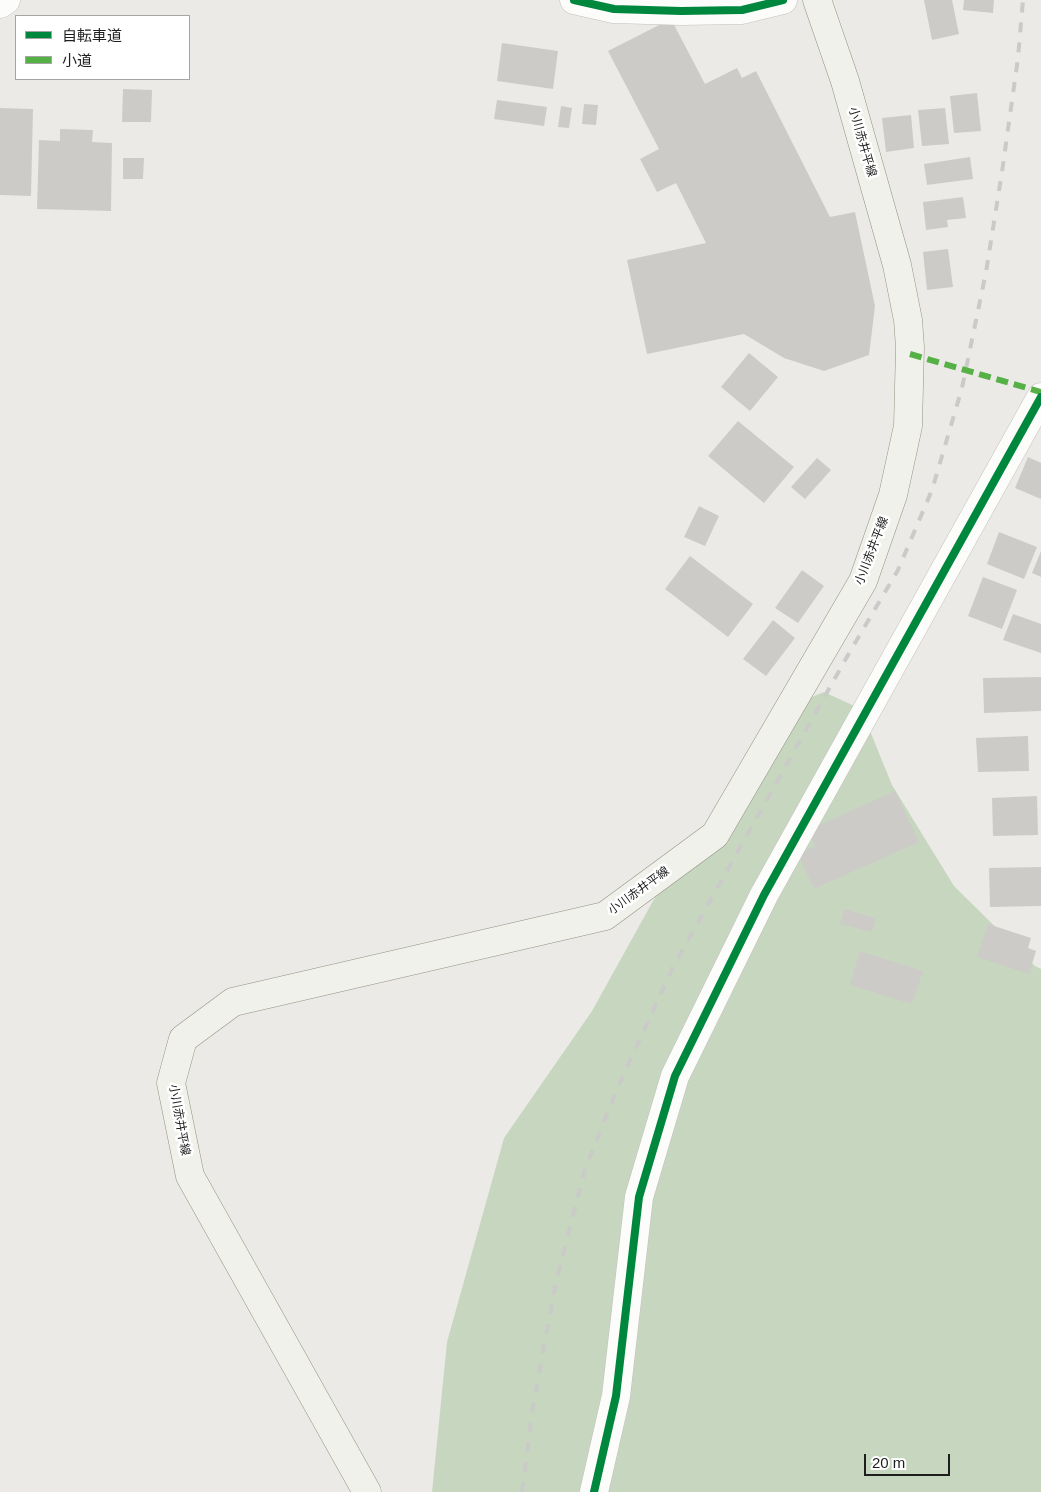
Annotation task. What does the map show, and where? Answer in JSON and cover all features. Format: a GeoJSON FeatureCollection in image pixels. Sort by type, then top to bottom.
{"type":"FeatureCollection","features":[{"type":"Feature","properties":{"kind":"main road","name":"小川赤井平線"},"geometry":{"type":"LineString","coordinates":[[367,1492],[190,1176],[171,1083],[183,1039],[233,1002],[605,916],[715,834],[862,581],[893,494],[908,426],[910,347],[908,320],[897,265],[845,81],[817,0]]}},
{"type":"Feature","properties":{"kind":"street"},"geometry":{"type":"LineString","coordinates":[[0,4],[6,0]]}},
{"type":"Feature","properties":{"kind":"street"},"geometry":{"type":"LineString","coordinates":[[574,0],[614,9],[681,11],[742,10],[783,0]]}},
{"type":"Feature","properties":{"kind":"street"},"geometry":{"type":"LineString","coordinates":[[594,1492],[616,1396],[639,1196],[675,1076],[764,895],[1041,397]]}},
{"type":"Feature","properties":{"kind":"green space"},"geometry":{"type":"Polygon","coordinates":[[[824,692],[861,709],[892,785],[954,886],[1035,966],[1041,969],[1041,1492],[432,1492],[447,1342],[504,1138],[592,1011],[653,901],[715,810],[792,705],[824,692]]]}},
{"type":"Feature","properties":{"kind":"building"},"geometry":{"type":"Polygon","coordinates":[[[924,0],[952,0],[959,34],[932,40],[924,0]]]}},
{"type":"Feature","properties":{"kind":"building"},"geometry":{"type":"Polygon","coordinates":[[[964,0],[994,0],[993,13],[963,10],[964,0]]]}},
{"type":"Feature","properties":{"kind":"building"},"geometry":{"type":"Polygon","coordinates":[[[671,19],[705,84],[737,68],[742,78],[756,71],[830,217],[855,212],[875,306],[869,355],[824,371],[784,358],[744,334],[647,354],[627,260],[706,243],[676,183],[657,192],[640,159],[659,149],[608,51],[671,19]]]}},
{"type":"Feature","properties":{"kind":"building"},"geometry":{"type":"Polygon","coordinates":[[[502,43],[558,51],[553,89],[497,81],[502,43]]]}},
{"type":"Feature","properties":{"kind":"building"},"geometry":{"type":"Polygon","coordinates":[[[123,89],[152,90],[151,122],[122,122],[123,89]]]}},
{"type":"Feature","properties":{"kind":"building"},"geometry":{"type":"Polygon","coordinates":[[[977,93],[981,131],[954,133],[950,96],[977,93]]]}},
{"type":"Feature","properties":{"kind":"building"},"geometry":{"type":"Polygon","coordinates":[[[497,100],[547,107],[544,126],[494,119],[497,100]]]}},
{"type":"Feature","properties":{"kind":"building"},"geometry":{"type":"Polygon","coordinates":[[[584,104],[598,105],[596,125],[582,124],[584,104]]]}},
{"type":"Feature","properties":{"kind":"building"},"geometry":{"type":"Polygon","coordinates":[[[561,106],[572,108],[569,128],[558,127],[561,106]]]}},
{"type":"Feature","properties":{"kind":"building"},"geometry":{"type":"Polygon","coordinates":[[[0,108],[33,109],[31,196],[0,195],[0,108]]]}},
{"type":"Feature","properties":{"kind":"building"},"geometry":{"type":"Polygon","coordinates":[[[945,108],[949,144],[922,146],[918,110],[945,108]]]}},
{"type":"Feature","properties":{"kind":"building"},"geometry":{"type":"Polygon","coordinates":[[[911,115],[914,148],[886,152],[882,118],[911,115]]]}},
{"type":"Feature","properties":{"kind":"building"},"geometry":{"type":"Polygon","coordinates":[[[60,129],[93,130],[92,142],[112,143],[111,211],[37,209],[39,140],[60,141],[60,129]]]}},
{"type":"Feature","properties":{"kind":"building"},"geometry":{"type":"Polygon","coordinates":[[[970,157],[973,179],[927,185],[924,164],[970,157]]]}},
{"type":"Feature","properties":{"kind":"building"},"geometry":{"type":"Polygon","coordinates":[[[123,158],[144,158],[143,179],[123,179],[123,158]]]}},
{"type":"Feature","properties":{"kind":"building"},"geometry":{"type":"Polygon","coordinates":[[[963,197],[966,218],[947,220],[948,227],[926,230],[923,202],[963,197]]]}},
{"type":"Feature","properties":{"kind":"building"},"geometry":{"type":"Polygon","coordinates":[[[948,249],[953,287],[927,290],[923,252],[948,249]]]}},
{"type":"Feature","properties":{"kind":"building"},"geometry":{"type":"Polygon","coordinates":[[[749,353],[778,377],[750,411],[721,387],[749,353]]]}},
{"type":"Feature","properties":{"kind":"building"},"geometry":{"type":"Polygon","coordinates":[[[738,421],[794,467],[764,503],[708,456],[738,421]]]}},
{"type":"Feature","properties":{"kind":"building"},"geometry":{"type":"Polygon","coordinates":[[[1028,457],[1041,463],[1041,499],[1015,488],[1028,457]]]}},
{"type":"Feature","properties":{"kind":"building"},"geometry":{"type":"Polygon","coordinates":[[[817,458],[831,470],[805,499],[791,487],[817,458]]]}},
{"type":"Feature","properties":{"kind":"building"},"geometry":{"type":"Polygon","coordinates":[[[699,506],[719,516],[705,546],[684,537],[699,506]]]}},
{"type":"Feature","properties":{"kind":"building"},"geometry":{"type":"Polygon","coordinates":[[[999,532],[1037,547],[1024,579],[987,564],[999,532]]]}},
{"type":"Feature","properties":{"kind":"building"},"geometry":{"type":"Polygon","coordinates":[[[1041,551],[1041,577],[1032,573],[1041,551]]]}},
{"type":"Feature","properties":{"kind":"building"},"geometry":{"type":"Polygon","coordinates":[[[690,556],[753,604],[728,637],[665,589],[690,556]]]}},
{"type":"Feature","properties":{"kind":"building"},"geometry":{"type":"Polygon","coordinates":[[[802,570],[824,586],[798,623],[775,608],[802,570]]]}},
{"type":"Feature","properties":{"kind":"building"},"geometry":{"type":"Polygon","coordinates":[[[983,577],[1017,590],[1002,629],[968,616],[983,577]]]}},
{"type":"Feature","properties":{"kind":"building"},"geometry":{"type":"Polygon","coordinates":[[[1013,614],[1041,624],[1041,653],[1003,640],[1013,614]]]}},
{"type":"Feature","properties":{"kind":"building"},"geometry":{"type":"Polygon","coordinates":[[[773,620],[795,638],[766,676],[743,659],[773,620]]]}},
{"type":"Feature","properties":{"kind":"building"},"geometry":{"type":"Polygon","coordinates":[[[1041,677],[1041,711],[984,713],[983,678],[1041,677]]]}},
{"type":"Feature","properties":{"kind":"building"},"geometry":{"type":"Polygon","coordinates":[[[1028,736],[1029,771],[978,772],[976,738],[1028,736]]]}},
{"type":"Feature","properties":{"kind":"building"},"geometry":{"type":"Polygon","coordinates":[[[895,791],[919,842],[814,889],[798,854],[815,846],[808,830],[895,791]]]}},
{"type":"Feature","properties":{"kind":"building"},"geometry":{"type":"Polygon","coordinates":[[[1037,796],[1038,835],[993,836],[992,798],[1037,796]]]}},
{"type":"Feature","properties":{"kind":"building"},"geometry":{"type":"Polygon","coordinates":[[[1041,867],[1041,906],[990,907],[989,868],[1041,867]]]}},
{"type":"Feature","properties":{"kind":"building"},"geometry":{"type":"Polygon","coordinates":[[[844,909],[876,918],[872,932],[840,924],[844,909]]]}},
{"type":"Feature","properties":{"kind":"building"},"geometry":{"type":"Polygon","coordinates":[[[988,924],[1031,938],[1028,948],[1036,951],[1029,974],[977,957],[988,924]]]}},
{"type":"Feature","properties":{"kind":"building"},"geometry":{"type":"Polygon","coordinates":[[[860,951],[923,971],[912,1004],[850,985],[860,951]]]}},
{"type":"Feature","properties":{"kind":"railway"},"geometry":{"type":"LineString","coordinates":[[522,1492],[533,1406],[556,1282],[585,1169],[617,1089],[673,967],[848,655],[898,570],[932,490],[962,388],[986,272],[1018,58],[1023,0]]}},
{"type":"Feature","properties":{"kind":"marked path"},"geometry":{"type":"LineString","coordinates":[[910,354],[1041,392]]}},
{"type":"Feature","properties":{"kind":"cycle path"},"geometry":{"type":"LineString","coordinates":[[574,0],[614,9],[681,11],[742,10],[783,0]]}},
{"type":"Feature","properties":{"kind":"cycle path"},"geometry":{"type":"LineString","coordinates":[[594,1492],[616,1396],[639,1197],[675,1076],[764,895],[1041,397]]}}]}
